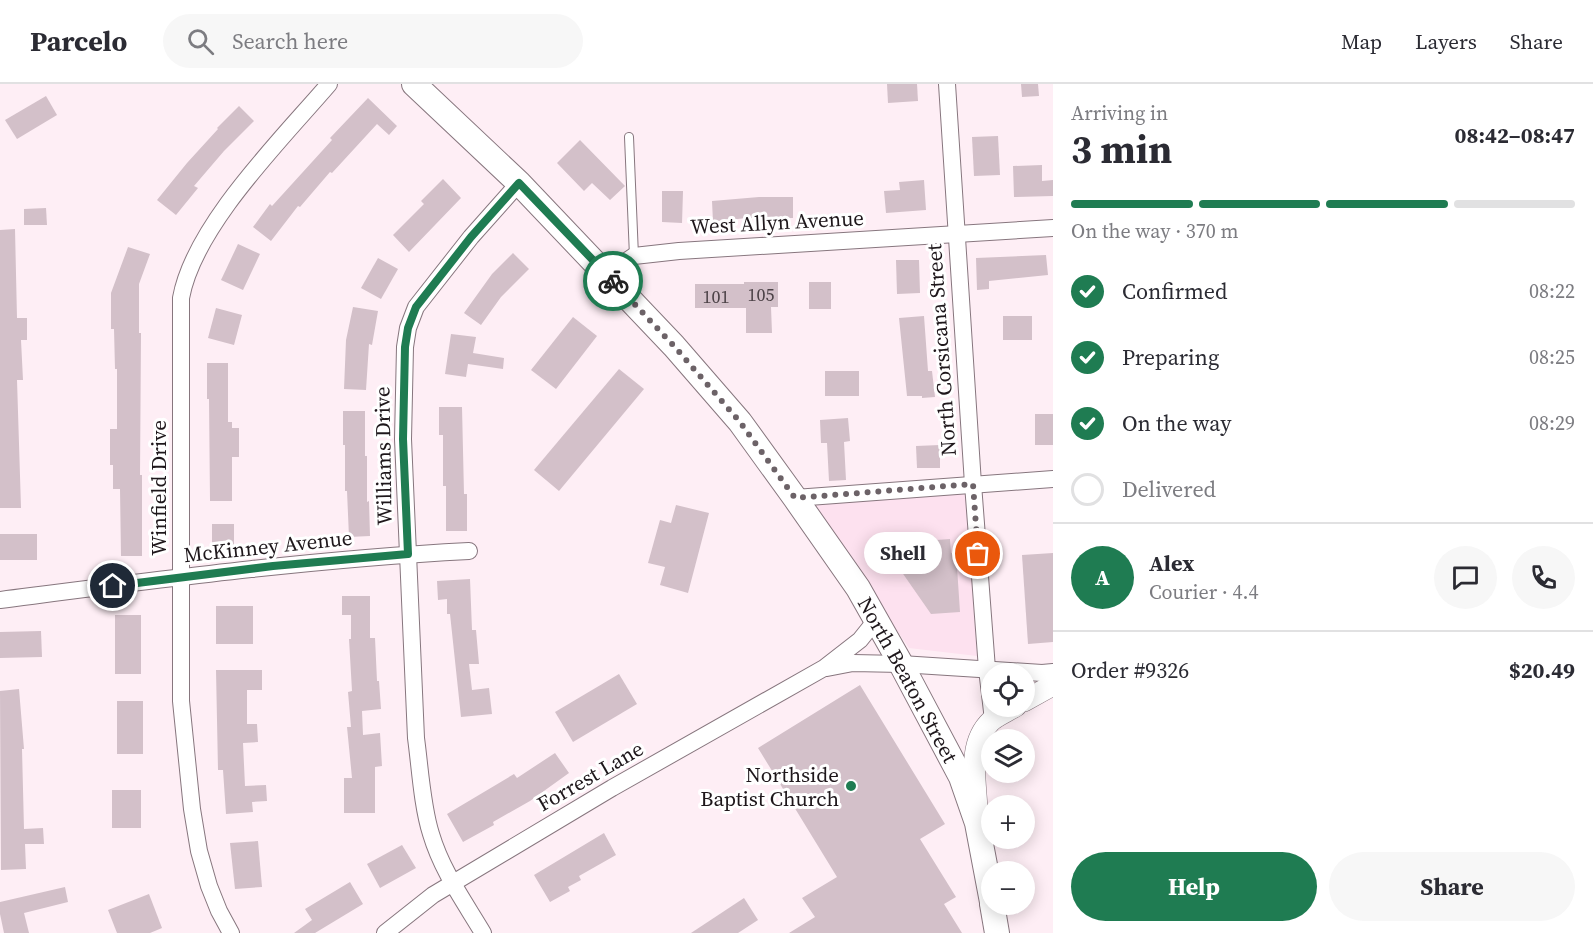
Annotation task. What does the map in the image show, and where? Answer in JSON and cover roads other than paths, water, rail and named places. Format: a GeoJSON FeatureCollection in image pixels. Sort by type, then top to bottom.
{"type":"FeatureCollection","features":[{"type":"Feature","properties":{"kind":"main road","name":"North Beaton Street"},"geometry":{"type":"LineString","coordinates":[[414,84],[519,183],[607,274],[740,422],[858,588],[901,664],[961,777],[977,823],[984,861]]}},
{"type":"Feature","properties":{"kind":"main road","name":"North Beaton Street"},"geometry":{"type":"LineString","coordinates":[[994,915],[997,933]]}},
{"type":"Feature","properties":{"kind":"street","name":"Winfield Drive"},"geometry":{"type":"LineString","coordinates":[[231,933],[209,886],[199,851],[192,809],[181,701],[180,298],[184,278],[210,232],[243,183],[329,84]]}},
{"type":"Feature","properties":{"kind":"street","name":"North Corsicana Street"},"geometry":{"type":"LineString","coordinates":[[947,84],[987,663]]}},
{"type":"Feature","properties":{"kind":"street","name":"Williams Drive"},"geometry":{"type":"LineString","coordinates":[[483,933],[452,884],[430,833],[422,784],[416,738],[403,439],[405,347],[408,328],[416,307],[471,237],[519,183]]}},
{"type":"Feature","properties":{"kind":"street","name":"West Allyn Avenue"},"geometry":{"type":"LineString","coordinates":[[607,274],[634,256],[679,251],[1053,228]]}},
{"type":"Feature","properties":{"kind":"street"},"geometry":{"type":"LineString","coordinates":[[795,498],[1053,479]]}},
{"type":"Feature","properties":{"kind":"street","name":"McKinney Avenue"},"geometry":{"type":"LineString","coordinates":[[0,600],[273,566],[470,550]]}},
{"type":"Feature","properties":{"kind":"street","name":"Forrest Lane"},"geometry":{"type":"LineString","coordinates":[[385,933],[433,895],[612,788],[824,668],[860,640],[876,620]]}},
{"type":"Feature","properties":{"kind":"street","name":"Forrest Lane"},"geometry":{"type":"LineString","coordinates":[[824,668],[853,663],[981,669]]}},
{"type":"Feature","properties":{"kind":"street","name":"Forrest Lane"},"geometry":{"type":"LineString","coordinates":[[1035,671],[1053,672]]}},
{"type":"Feature","properties":{"kind":"street"},"geometry":{"type":"LineString","coordinates":[[1035,695],[1053,685]]}},
{"type":"Feature","properties":{"kind":"street"},"geometry":{"type":"LineString","coordinates":[[977,823],[975,752],[981,733],[998,717]]}},
{"type":"Feature","properties":{"kind":"lane"},"geometry":{"type":"LineString","coordinates":[[629,137],[634,256]]}},
{"type":"Feature","properties":{"kind":"place","name":"Shell"},"geometry":{"type":"Point","coordinates":[978,554]}},
{"type":"Feature","properties":{"kind":"place","name":"Northside Baptist Church"},"geometry":{"type":"Point","coordinates":[851,786]}}]}
